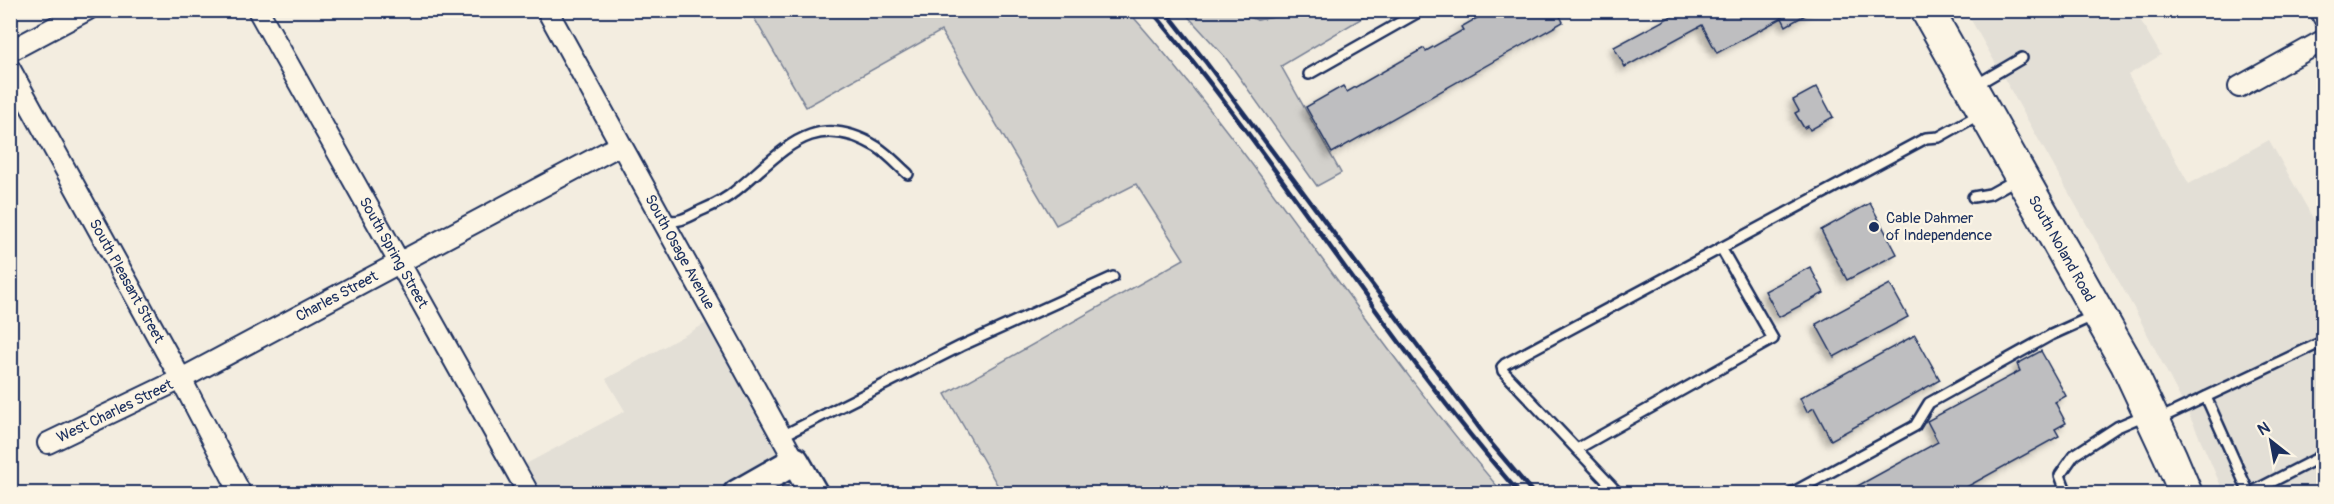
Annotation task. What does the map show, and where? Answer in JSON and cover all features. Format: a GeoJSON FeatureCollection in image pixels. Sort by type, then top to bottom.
{"type":"FeatureCollection","features":[{"type":"Feature","properties":{"kind":"main road","name":"South Noland Road"},"geometry":{"type":"LineString","coordinates":[[1927,10],[2127,364],[2186,494]]}},
{"type":"Feature","properties":{"kind":"street"},"geometry":{"type":"LineString","coordinates":[[10,51],[87,10]]}},
{"type":"Feature","properties":{"kind":"street","name":"South Spring Street"},"geometry":{"type":"LineString","coordinates":[[258,10],[529,494]]}},
{"type":"Feature","properties":{"kind":"street","name":"South Osage Avenue"},"geometry":{"type":"LineString","coordinates":[[547,10],[814,494]]}},
{"type":"Feature","properties":{"kind":"street"},"geometry":{"type":"LineString","coordinates":[[2320,10],[2324,18]]}},
{"type":"Feature","properties":{"kind":"street"},"geometry":{"type":"LineString","coordinates":[[2239,87],[2324,40]]}},
{"type":"Feature","properties":{"kind":"street","name":"South Pleasant Street"},"geometry":{"type":"LineString","coordinates":[[10,69],[181,379],[241,494]]}},
{"type":"Feature","properties":{"kind":"street","name":"Charles Street"},"geometry":{"type":"LineString","coordinates":[[181,379],[620,145]]}},
{"type":"Feature","properties":{"kind":"street","name":"West Charles Street"},"geometry":{"type":"LineString","coordinates":[[48,443],[181,379]]}},
{"type":"Feature","properties":{"kind":"street"},"geometry":{"type":"LineString","coordinates":[[737,494],[795,461]]}},
{"type":"Feature","properties":{"kind":"lane"},"geometry":{"type":"LineString","coordinates":[[1310,74],[1422,10]]}},
{"type":"Feature","properties":{"kind":"lane"},"geometry":{"type":"LineString","coordinates":[[1619,494],[1503,371],[1502,367],[1505,363],[1926,138],[1939,137],[2022,58]]}},
{"type":"Feature","properties":{"kind":"lane"},"geometry":{"type":"LineString","coordinates":[[659,216],[671,221],[679,220],[719,202],[734,192],[775,155],[817,132],[848,133],[859,138],[878,148],[908,174]]}},
{"type":"Feature","properties":{"kind":"lane"},"geometry":{"type":"LineString","coordinates":[[1972,197],[1990,194],[2021,177]]}},
{"type":"Feature","properties":{"kind":"lane"},"geometry":{"type":"LineString","coordinates":[[1577,449],[1773,339],[1721,248]]}},
{"type":"Feature","properties":{"kind":"lane"},"geometry":{"type":"LineString","coordinates":[[782,436],[971,341],[1113,277]]}},
{"type":"Feature","properties":{"kind":"lane"},"geometry":{"type":"LineString","coordinates":[[1790,494],[1915,426],[1929,403],[2051,335],[2098,314]]}},
{"type":"Feature","properties":{"kind":"lane"},"geometry":{"type":"LineString","coordinates":[[2067,494],[2060,475],[2074,455],[2117,427],[2206,397],[2324,341]]}},
{"type":"Feature","properties":{"kind":"lane"},"geometry":{"type":"LineString","coordinates":[[2206,397],[2248,493],[2324,454]]}},
{"type":"Feature","properties":{"kind":"shaded area"},"geometry":{"type":"Polygon","coordinates":[[[1237,10],[1299,11],[1257,20],[1237,10]]]}},
{"type":"Feature","properties":{"kind":"shaded area"},"geometry":{"type":"Polygon","coordinates":[[[750,11],[1128,11],[1225,129],[1407,374],[1503,493],[1002,493],[945,394],[1184,259],[1136,184],[1056,225],[941,31],[806,107],[750,11]]]}},
{"type":"Feature","properties":{"kind":"shaded area"},"geometry":{"type":"Polygon","coordinates":[[[1183,11],[1237,11],[1257,20],[1299,11],[1374,11],[1281,66],[1341,173],[1317,186],[1225,57],[1183,11]]]}},
{"type":"Feature","properties":{"kind":"shaded area"},"geometry":{"type":"Polygon","coordinates":[[[1966,11],[2135,11],[2161,55],[2128,75],[2189,184],[2269,140],[2323,236],[2323,493],[2224,493],[2195,427],[2135,310],[1966,11]]]}},
{"type":"Feature","properties":{"kind":"shaded area"},"geometry":{"type":"Polygon","coordinates":[[[710,321],[775,440],[779,453],[775,463],[720,494],[540,493],[524,465],[625,411],[606,379],[710,321]]]}},
{"type":"Feature","properties":{"kind":"building"},"geometry":{"type":"Polygon","coordinates":[[[1491,10],[1557,10],[1563,22],[1332,153],[1306,107],[1343,86],[1347,92],[1424,48],[1426,51],[1463,30],[1461,27],[1491,10]]]}},
{"type":"Feature","properties":{"kind":"building"},"geometry":{"type":"Polygon","coordinates":[[[1683,10],[1814,10],[1786,26],[1782,18],[1717,53],[1702,25],[1625,67],[1614,47],[1683,10]]]}},
{"type":"Feature","properties":{"kind":"building"},"geometry":{"type":"Polygon","coordinates":[[[1817,87],[1833,117],[1810,130],[1808,126],[1804,128],[1795,113],[1799,111],[1793,100],[1817,87]]]}},
{"type":"Feature","properties":{"kind":"building"},"geometry":{"type":"Polygon","coordinates":[[[1870,203],[1897,254],[1847,280],[1821,230],[1870,203]]]}},
{"type":"Feature","properties":{"kind":"building"},"geometry":{"type":"Polygon","coordinates":[[[1810,267],[1824,293],[1779,317],[1765,291],[1810,267]]]}},
{"type":"Feature","properties":{"kind":"building"},"geometry":{"type":"Polygon","coordinates":[[[1890,284],[1908,317],[1834,357],[1816,324],[1890,284]]]}},
{"type":"Feature","properties":{"kind":"building"},"geometry":{"type":"Polygon","coordinates":[[[1915,335],[1940,380],[1831,440],[1814,408],[1807,412],[1800,398],[1915,335]]]}},
{"type":"Feature","properties":{"kind":"building"},"geometry":{"type":"Polygon","coordinates":[[[2041,351],[2066,396],[2055,402],[2066,423],[2055,429],[2059,436],[1954,494],[1843,494],[1938,442],[1927,421],[2020,371],[2017,364],[2041,351]]]}},
{"type":"Feature","properties":{"kind":"railway"},"geometry":{"type":"LineString","coordinates":[[1151,10],[1245,130],[1424,376],[1520,494]]}},
{"type":"Feature","properties":{"kind":"railway"},"geometry":{"type":"LineString","coordinates":[[1165,10],[1489,441],[1534,494]]}},
{"type":"Feature","properties":{"kind":"place","name":"Cable Dahmer of Independence"},"geometry":{"type":"Point","coordinates":[1874,227]}}]}
